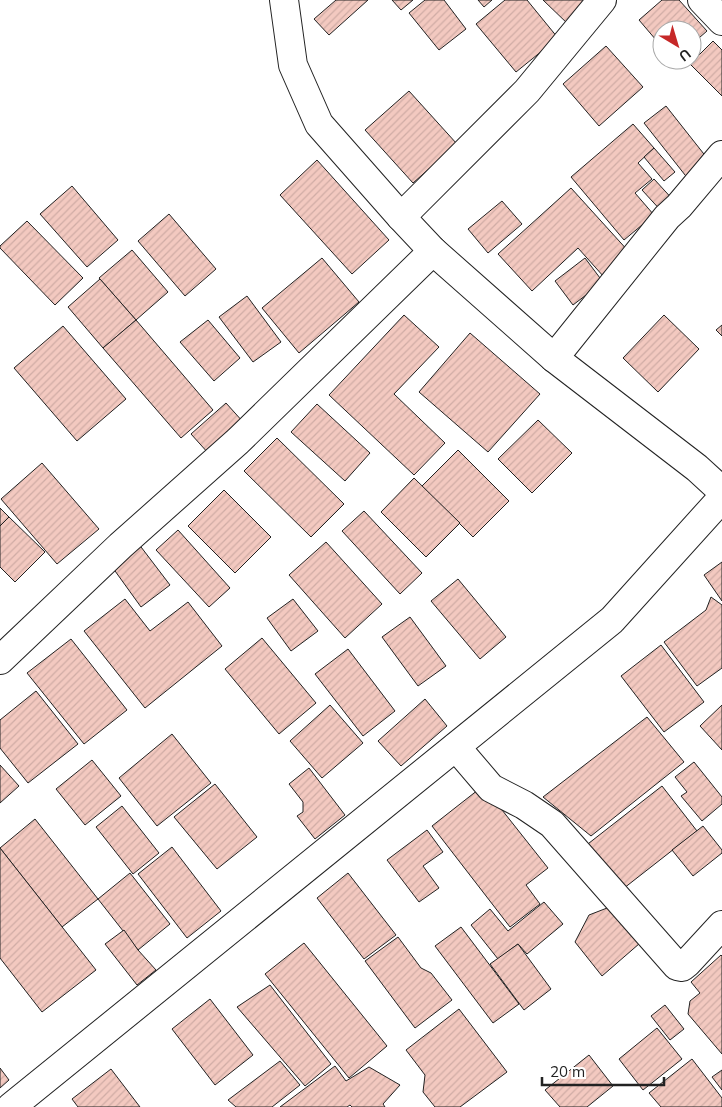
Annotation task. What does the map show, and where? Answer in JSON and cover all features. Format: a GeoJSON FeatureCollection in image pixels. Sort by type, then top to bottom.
{"type":"FeatureCollection","features":[{"type":"Feature","properties":{"kind":"street"},"geometry":{"type":"LineString","coordinates":[[284,0],[293,65],[319,124],[401,217],[433,251],[554,358],[697,468],[722,491]]}},
{"type":"Feature","properties":{"kind":"street"},"geometry":{"type":"LineString","coordinates":[[401,217],[527,91],[602,0]]}},
{"type":"Feature","properties":{"kind":"street"},"geometry":{"type":"LineString","coordinates":[[702,0],[722,20]]}},
{"type":"Feature","properties":{"kind":"street"},"geometry":{"type":"LineString","coordinates":[[554,358],[668,217],[722,155]]}},
{"type":"Feature","properties":{"kind":"street"},"geometry":{"type":"LineString","coordinates":[[0,660],[120,546],[238,441],[433,251]]}},
{"type":"Feature","properties":{"kind":"street"},"geometry":{"type":"LineString","coordinates":[[11,1107],[612,620],[722,498]]}},
{"type":"Feature","properties":{"kind":"street"},"geometry":{"type":"LineString","coordinates":[[456,747],[491,788],[524,805],[552,824],[677,966],[682,967],[688,963],[722,925]]}},
{"type":"Feature","properties":{"kind":"building"},"geometry":{"type":"Polygon","coordinates":[[[336,0],[368,0],[329,35],[314,19],[336,0]]]}},
{"type":"Feature","properties":{"kind":"building"},"geometry":{"type":"Polygon","coordinates":[[[392,0],[413,0],[401,10],[392,0]]]}},
{"type":"Feature","properties":{"kind":"building"},"geometry":{"type":"Polygon","coordinates":[[[425,0],[444,0],[466,29],[439,50],[409,13],[425,0]]]}},
{"type":"Feature","properties":{"kind":"building"},"geometry":{"type":"Polygon","coordinates":[[[478,0],[492,0],[484,7],[478,0]]]}},
{"type":"Feature","properties":{"kind":"building"},"geometry":{"type":"Polygon","coordinates":[[[505,0],[527,0],[558,38],[516,72],[476,24],[505,0]]]}},
{"type":"Feature","properties":{"kind":"building"},"geometry":{"type":"Polygon","coordinates":[[[543,0],[594,0],[569,25],[543,0]]]}},
{"type":"Feature","properties":{"kind":"building"},"geometry":{"type":"Polygon","coordinates":[[[662,0],[679,0],[697,20],[652,20],[652,35],[639,20],[662,0]]]}},
{"type":"Feature","properties":{"kind":"building"},"geometry":{"type":"Polygon","coordinates":[[[702,25],[707,31],[702,35],[702,25]]]}},
{"type":"Feature","properties":{"kind":"building"},"geometry":{"type":"Polygon","coordinates":[[[713,41],[722,50],[722,96],[696,70],[702,70],[702,52],[713,41]]]}},
{"type":"Feature","properties":{"kind":"building"},"geometry":{"type":"Polygon","coordinates":[[[606,46],[643,87],[599,126],[563,84],[606,46]]]}},
{"type":"Feature","properties":{"kind":"building"},"geometry":{"type":"Polygon","coordinates":[[[409,91],[457,144],[413,183],[365,130],[409,91]]]}},
{"type":"Feature","properties":{"kind":"building"},"geometry":{"type":"Polygon","coordinates":[[[666,106],[711,163],[689,180],[644,123],[666,106]]]}},
{"type":"Feature","properties":{"kind":"building"},"geometry":{"type":"Polygon","coordinates":[[[633,124],[654,148],[638,163],[652,179],[635,193],[654,215],[624,240],[571,177],[633,124]]]}},
{"type":"Feature","properties":{"kind":"building"},"geometry":{"type":"Polygon","coordinates":[[[654,148],[675,172],[664,181],[644,157],[654,148]]]}},
{"type":"Feature","properties":{"kind":"building"},"geometry":{"type":"Polygon","coordinates":[[[317,160],[389,240],[352,274],[280,195],[317,160]]]}},
{"type":"Feature","properties":{"kind":"building"},"geometry":{"type":"Polygon","coordinates":[[[654,179],[676,203],[664,214],[642,190],[654,179]]]}},
{"type":"Feature","properties":{"kind":"building"},"geometry":{"type":"Polygon","coordinates":[[[72,186],[118,240],[87,267],[40,214],[72,186]]]}},
{"type":"Feature","properties":{"kind":"building"},"geometry":{"type":"Polygon","coordinates":[[[571,188],[630,253],[604,277],[578,248],[532,291],[498,254],[571,188]]]}},
{"type":"Feature","properties":{"kind":"building"},"geometry":{"type":"Polygon","coordinates":[[[502,201],[522,224],[488,253],[468,229],[502,201]]]}},
{"type":"Feature","properties":{"kind":"building"},"geometry":{"type":"Polygon","coordinates":[[[169,214],[216,269],[185,296],[138,241],[169,214]]]}},
{"type":"Feature","properties":{"kind":"building"},"geometry":{"type":"Polygon","coordinates":[[[27,221],[83,278],[55,305],[0,248],[27,221]]]}},
{"type":"Feature","properties":{"kind":"building"},"geometry":{"type":"Polygon","coordinates":[[[132,250],[168,292],[136,320],[99,278],[132,250]]]}},
{"type":"Feature","properties":{"kind":"building"},"geometry":{"type":"Polygon","coordinates":[[[322,258],[359,302],[299,353],[262,308],[322,258]]]}},
{"type":"Feature","properties":{"kind":"building"},"geometry":{"type":"Polygon","coordinates":[[[585,258],[603,282],[573,305],[555,281],[585,258]]]}},
{"type":"Feature","properties":{"kind":"building"},"geometry":{"type":"Polygon","coordinates":[[[100,279],[136,320],[103,348],[68,307],[100,279]]]}},
{"type":"Feature","properties":{"kind":"building"},"geometry":{"type":"Polygon","coordinates":[[[247,296],[281,342],[253,362],[219,317],[247,296]]]}},
{"type":"Feature","properties":{"kind":"building"},"geometry":{"type":"Polygon","coordinates":[[[404,315],[439,347],[394,394],[445,443],[414,475],[329,395],[404,315]]]}},
{"type":"Feature","properties":{"kind":"building"},"geometry":{"type":"Polygon","coordinates":[[[664,315],[699,349],[658,392],[623,358],[664,315]]]}},
{"type":"Feature","properties":{"kind":"building"},"geometry":{"type":"Polygon","coordinates":[[[136,320],[213,410],[181,438],[103,348],[136,320]]]}},
{"type":"Feature","properties":{"kind":"building"},"geometry":{"type":"Polygon","coordinates":[[[208,320],[240,358],[214,381],[180,342],[208,320]]]}},
{"type":"Feature","properties":{"kind":"building"},"geometry":{"type":"Polygon","coordinates":[[[722,325],[722,336],[716,330],[722,325]]]}},
{"type":"Feature","properties":{"kind":"building"},"geometry":{"type":"Polygon","coordinates":[[[63,326],[126,399],[77,441],[14,368],[63,326]]]}},
{"type":"Feature","properties":{"kind":"building"},"geometry":{"type":"Polygon","coordinates":[[[470,333],[540,394],[488,452],[419,392],[470,333]]]}},
{"type":"Feature","properties":{"kind":"building"},"geometry":{"type":"Polygon","coordinates":[[[226,403],[244,423],[209,454],[191,434],[226,403]]]}},
{"type":"Feature","properties":{"kind":"building"},"geometry":{"type":"Polygon","coordinates":[[[317,404],[370,453],[345,481],[291,432],[317,404]]]}},
{"type":"Feature","properties":{"kind":"building"},"geometry":{"type":"Polygon","coordinates":[[[538,420],[572,453],[532,493],[498,459],[538,420]]]}},
{"type":"Feature","properties":{"kind":"building"},"geometry":{"type":"Polygon","coordinates":[[[277,438],[344,504],[311,537],[244,471],[277,438]]]}},
{"type":"Feature","properties":{"kind":"building"},"geometry":{"type":"Polygon","coordinates":[[[458,450],[509,501],[473,537],[422,486],[458,450]]]}},
{"type":"Feature","properties":{"kind":"building"},"geometry":{"type":"Polygon","coordinates":[[[42,463],[99,529],[57,564],[1,499],[42,463]]]}},
{"type":"Feature","properties":{"kind":"building"},"geometry":{"type":"Polygon","coordinates":[[[414,478],[460,523],[426,557],[381,512],[414,478]]]}},
{"type":"Feature","properties":{"kind":"building"},"geometry":{"type":"Polygon","coordinates":[[[224,490],[271,537],[235,573],[188,526],[224,490]]]}},
{"type":"Feature","properties":{"kind":"building"},"geometry":{"type":"Polygon","coordinates":[[[0,508],[9,517],[0,526],[0,508]]]}},
{"type":"Feature","properties":{"kind":"building"},"geometry":{"type":"Polygon","coordinates":[[[364,511],[422,573],[400,594],[342,531],[364,511]]]}},
{"type":"Feature","properties":{"kind":"building"},"geometry":{"type":"Polygon","coordinates":[[[9,517],[45,552],[15,582],[0,567],[0,526],[9,517]]]}},
{"type":"Feature","properties":{"kind":"building"},"geometry":{"type":"Polygon","coordinates":[[[178,530],[230,588],[209,607],[156,550],[178,530]]]}},
{"type":"Feature","properties":{"kind":"building"},"geometry":{"type":"Polygon","coordinates":[[[326,542],[382,604],[345,638],[289,575],[326,542]]]}},
{"type":"Feature","properties":{"kind":"building"},"geometry":{"type":"Polygon","coordinates":[[[138,543],[170,585],[141,607],[110,564],[138,543]]]}},
{"type":"Feature","properties":{"kind":"building"},"geometry":{"type":"Polygon","coordinates":[[[722,562],[722,601],[704,575],[722,562]]]}},
{"type":"Feature","properties":{"kind":"building"},"geometry":{"type":"Polygon","coordinates":[[[458,579],[506,637],[480,659],[431,601],[458,579]]]}},
{"type":"Feature","properties":{"kind":"building"},"geometry":{"type":"Polygon","coordinates":[[[711,597],[722,605],[722,668],[697,686],[664,642],[706,610],[711,597]]]}},
{"type":"Feature","properties":{"kind":"building"},"geometry":{"type":"Polygon","coordinates":[[[125,599],[150,631],[188,602],[222,646],[145,708],[84,631],[125,599]]]}},
{"type":"Feature","properties":{"kind":"building"},"geometry":{"type":"Polygon","coordinates":[[[293,599],[318,631],[291,651],[267,618],[293,599]]]}},
{"type":"Feature","properties":{"kind":"building"},"geometry":{"type":"Polygon","coordinates":[[[410,617],[446,666],[418,686],[382,637],[410,617]]]}},
{"type":"Feature","properties":{"kind":"building"},"geometry":{"type":"Polygon","coordinates":[[[262,638],[316,703],[279,734],[225,669],[262,638]]]}},
{"type":"Feature","properties":{"kind":"building"},"geometry":{"type":"Polygon","coordinates":[[[71,639],[127,710],[84,744],[27,673],[71,639]]]}},
{"type":"Feature","properties":{"kind":"building"},"geometry":{"type":"Polygon","coordinates":[[[661,645],[704,702],[664,732],[621,676],[661,645]]]}},
{"type":"Feature","properties":{"kind":"building"},"geometry":{"type":"Polygon","coordinates":[[[348,649],[395,711],[363,736],[315,674],[348,649]]]}},
{"type":"Feature","properties":{"kind":"building"},"geometry":{"type":"Polygon","coordinates":[[[36,691],[78,744],[28,783],[0,748],[0,720],[36,691]]]}},
{"type":"Feature","properties":{"kind":"building"},"geometry":{"type":"Polygon","coordinates":[[[425,699],[447,726],[401,766],[378,741],[425,699]]]}},
{"type":"Feature","properties":{"kind":"building"},"geometry":{"type":"Polygon","coordinates":[[[330,705],[363,743],[322,778],[290,741],[330,705]]]}},
{"type":"Feature","properties":{"kind":"building"},"geometry":{"type":"Polygon","coordinates":[[[722,705],[722,750],[700,726],[722,705]]]}},
{"type":"Feature","properties":{"kind":"building"},"geometry":{"type":"Polygon","coordinates":[[[647,717],[684,762],[591,836],[543,797],[647,717]]]}},
{"type":"Feature","properties":{"kind":"building"},"geometry":{"type":"Polygon","coordinates":[[[172,734],[211,783],[157,826],[119,778],[172,734]]]}},
{"type":"Feature","properties":{"kind":"building"},"geometry":{"type":"Polygon","coordinates":[[[92,760],[121,796],[85,825],[56,789],[92,760]]]}},
{"type":"Feature","properties":{"kind":"building"},"geometry":{"type":"Polygon","coordinates":[[[694,762],[722,797],[722,804],[702,821],[681,796],[687,792],[675,777],[694,762]]]}},
{"type":"Feature","properties":{"kind":"building"},"geometry":{"type":"Polygon","coordinates":[[[0,765],[19,786],[0,803],[0,765]]]}},
{"type":"Feature","properties":{"kind":"building"},"geometry":{"type":"Polygon","coordinates":[[[309,768],[345,815],[315,839],[297,816],[303,812],[303,802],[289,784],[309,768]]]}},
{"type":"Feature","properties":{"kind":"building"},"geometry":{"type":"Polygon","coordinates":[[[215,784],[257,837],[217,869],[174,817],[215,784]]]}},
{"type":"Feature","properties":{"kind":"building"},"geometry":{"type":"Polygon","coordinates":[[[483,786],[548,868],[526,885],[540,904],[510,927],[432,826],[483,786]]]}},
{"type":"Feature","properties":{"kind":"building"},"geometry":{"type":"Polygon","coordinates":[[[662,786],[697,831],[619,892],[584,847],[662,786]]]}},
{"type":"Feature","properties":{"kind":"building"},"geometry":{"type":"Polygon","coordinates":[[[122,806],[159,853],[133,874],[96,827],[122,806]]]}},
{"type":"Feature","properties":{"kind":"building"},"geometry":{"type":"Polygon","coordinates":[[[35,819],[98,899],[62,927],[0,848],[35,819]]]}},
{"type":"Feature","properties":{"kind":"building"},"geometry":{"type":"Polygon","coordinates":[[[703,826],[722,850],[722,853],[693,876],[672,850],[703,826]]]}},
{"type":"Feature","properties":{"kind":"building"},"geometry":{"type":"Polygon","coordinates":[[[427,830],[443,852],[423,866],[439,888],[419,902],[387,860],[427,830]]]}},
{"type":"Feature","properties":{"kind":"building"},"geometry":{"type":"Polygon","coordinates":[[[172,847],[221,911],[187,938],[138,874],[172,847]]]}},
{"type":"Feature","properties":{"kind":"building"},"geometry":{"type":"Polygon","coordinates":[[[0,848],[96,970],[42,1012],[0,958],[0,848]]]}},
{"type":"Feature","properties":{"kind":"building"},"geometry":{"type":"Polygon","coordinates":[[[130,873],[170,924],[138,950],[98,899],[130,873]]]}},
{"type":"Feature","properties":{"kind":"building"},"geometry":{"type":"Polygon","coordinates":[[[348,873],[396,935],[364,959],[317,898],[348,873]]]}},
{"type":"Feature","properties":{"kind":"building"},"geometry":{"type":"Polygon","coordinates":[[[544,902],[563,924],[527,954],[518,944],[498,959],[471,925],[490,909],[508,931],[544,902]]]}},
{"type":"Feature","properties":{"kind":"building"},"geometry":{"type":"Polygon","coordinates":[[[620,903],[647,937],[602,976],[575,942],[589,915],[620,903]]]}},
{"type":"Feature","properties":{"kind":"building"},"geometry":{"type":"Polygon","coordinates":[[[461,927],[519,1004],[493,1023],[435,946],[461,927]]]}},
{"type":"Feature","properties":{"kind":"building"},"geometry":{"type":"Polygon","coordinates":[[[124,930],[138,950],[156,970],[137,985],[105,944],[124,930]]]}},
{"type":"Feature","properties":{"kind":"building"},"geometry":{"type":"Polygon","coordinates":[[[398,937],[421,968],[431,973],[452,1000],[415,1028],[365,961],[398,937]]]}},
{"type":"Feature","properties":{"kind":"building"},"geometry":{"type":"Polygon","coordinates":[[[304,943],[387,1046],[349,1078],[265,974],[304,943]]]}},
{"type":"Feature","properties":{"kind":"building"},"geometry":{"type":"Polygon","coordinates":[[[518,944],[551,989],[524,1010],[490,964],[518,944]]]}},
{"type":"Feature","properties":{"kind":"building"},"geometry":{"type":"Polygon","coordinates":[[[721,955],[722,1054],[688,1014],[690,1001],[700,993],[691,982],[721,955]]]}},
{"type":"Feature","properties":{"kind":"building"},"geometry":{"type":"Polygon","coordinates":[[[270,985],[331,1064],[305,1086],[237,1007],[270,985]]]}},
{"type":"Feature","properties":{"kind":"building"},"geometry":{"type":"Polygon","coordinates":[[[210,999],[253,1055],[215,1085],[172,1029],[210,999]]]}},
{"type":"Feature","properties":{"kind":"building"},"geometry":{"type":"Polygon","coordinates":[[[665,1005],[684,1029],[670,1040],[651,1016],[665,1005]]]}},
{"type":"Feature","properties":{"kind":"building"},"geometry":{"type":"Polygon","coordinates":[[[459,1009],[507,1072],[460,1107],[435,1107],[423,1092],[425,1075],[406,1050],[459,1009]]]}},
{"type":"Feature","properties":{"kind":"building"},"geometry":{"type":"Polygon","coordinates":[[[657,1028],[682,1059],[643,1090],[619,1059],[657,1028]]]}},
{"type":"Feature","properties":{"kind":"building"},"geometry":{"type":"Polygon","coordinates":[[[589,1055],[613,1086],[587,1107],[560,1107],[545,1090],[589,1055]]]}},
{"type":"Feature","properties":{"kind":"building"},"geometry":{"type":"Polygon","coordinates":[[[692,1059],[722,1098],[722,1107],[661,1107],[649,1093],[692,1059]]]}},
{"type":"Feature","properties":{"kind":"building"},"geometry":{"type":"Polygon","coordinates":[[[280,1061],[300,1085],[272,1107],[236,1107],[228,1100],[280,1061]]]}},
{"type":"Feature","properties":{"kind":"building"},"geometry":{"type":"Polygon","coordinates":[[[335,1066],[346,1081],[369,1067],[400,1085],[383,1104],[385,1107],[352,1107],[350,1105],[347,1107],[280,1107],[335,1066]]]}},
{"type":"Feature","properties":{"kind":"building"},"geometry":{"type":"Polygon","coordinates":[[[0,1068],[9,1080],[0,1088],[0,1068]]]}},
{"type":"Feature","properties":{"kind":"building"},"geometry":{"type":"Polygon","coordinates":[[[111,1069],[140,1107],[78,1107],[72,1099],[111,1069]]]}},
{"type":"Feature","properties":{"kind":"building"},"geometry":{"type":"Polygon","coordinates":[[[722,1070],[722,1090],[712,1077],[722,1070]]]}}]}
